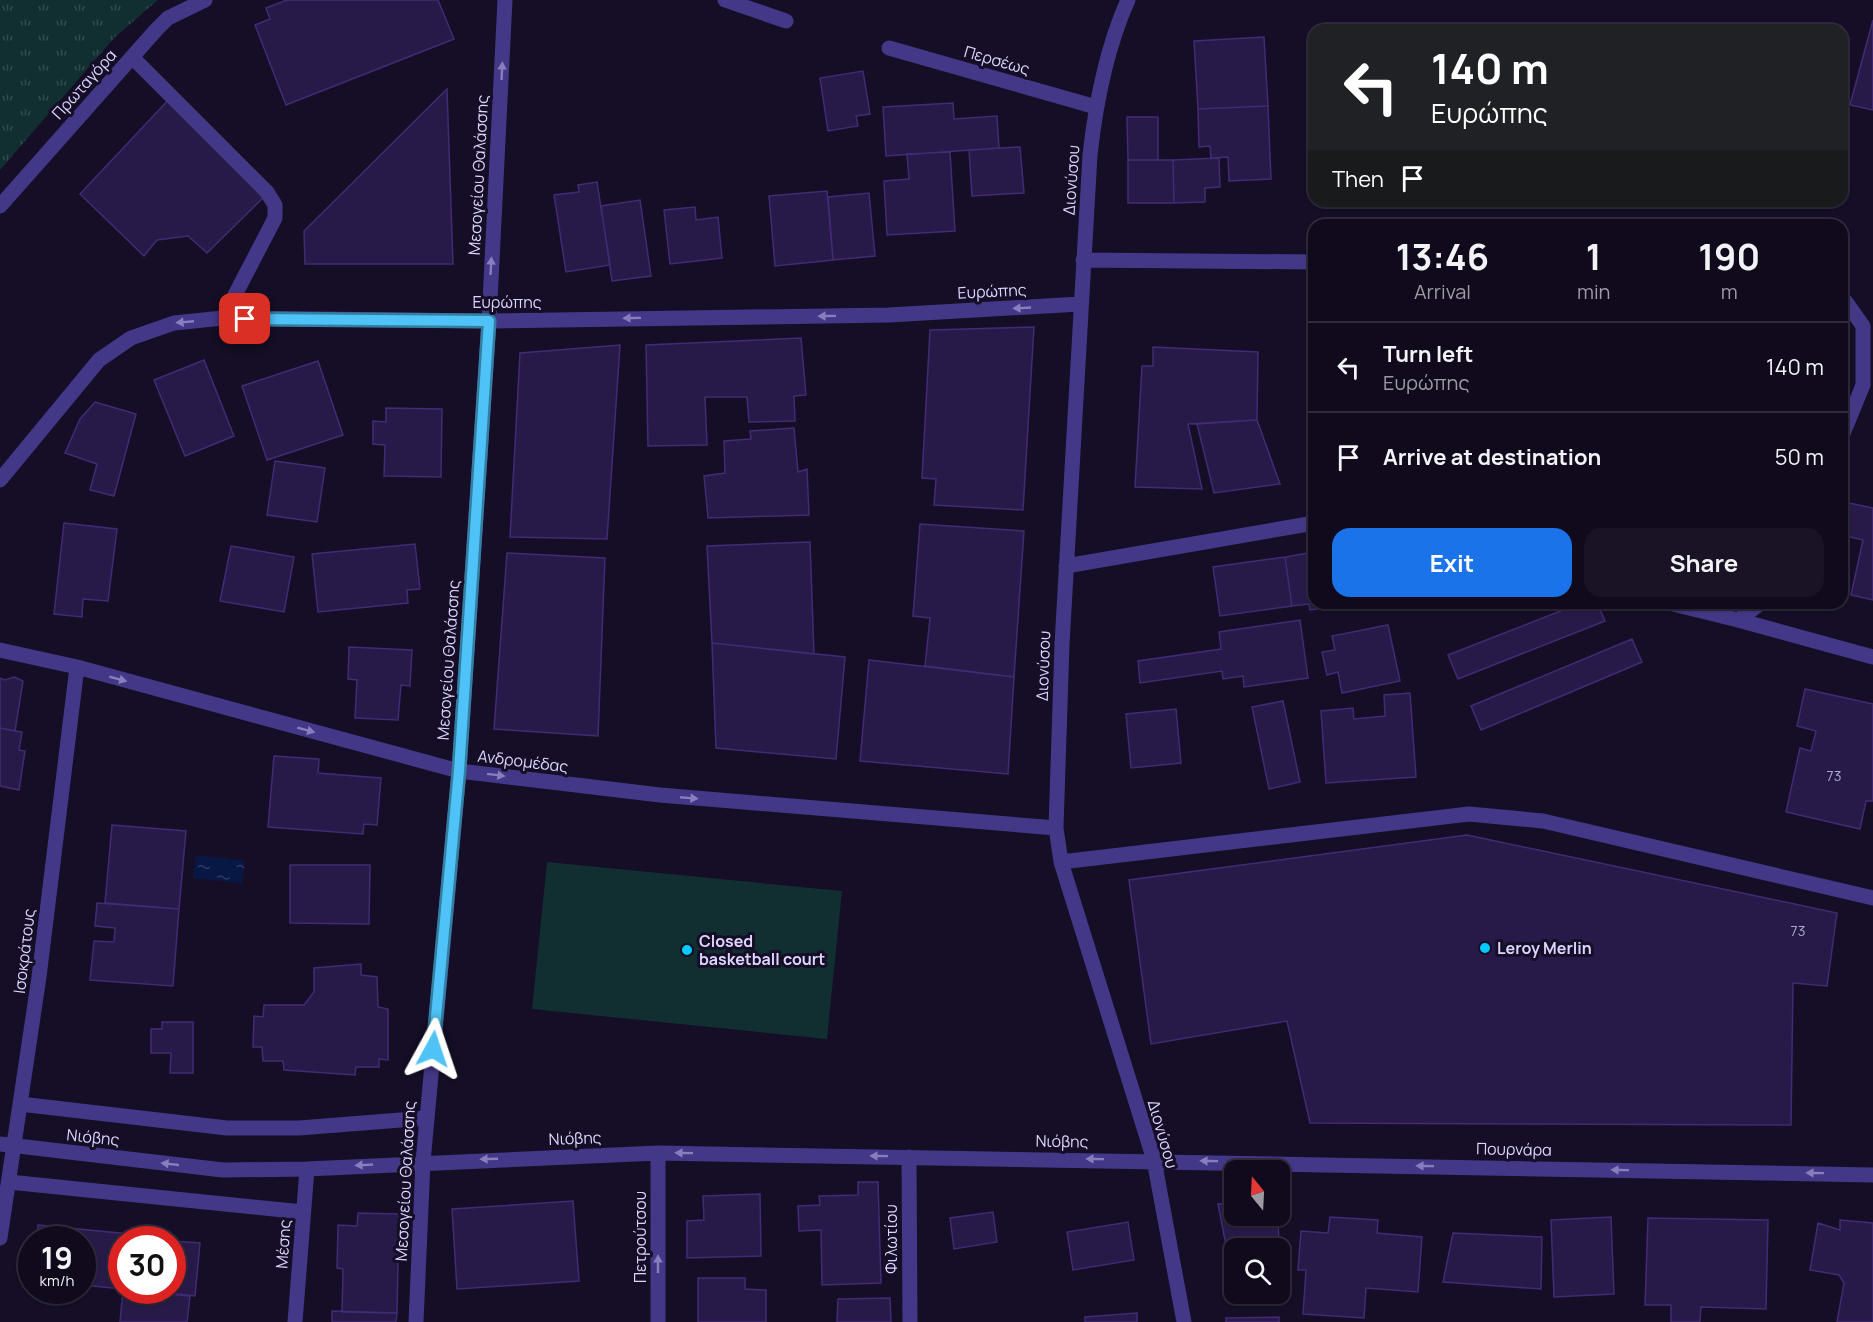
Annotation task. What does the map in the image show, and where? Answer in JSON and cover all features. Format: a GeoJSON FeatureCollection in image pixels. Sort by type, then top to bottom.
{"type":"FeatureCollection","features":[{"type":"Feature","properties":{"kind":"street","name":"Πρωταγόρα"},"geometry":{"type":"LineString","coordinates":[[0,206],[168,18],[205,0]]}},
{"type":"Feature","properties":{"kind":"street","name":"Μεσογείου Θαλάσσης"},"geometry":{"type":"LineString","coordinates":[[416,1322],[426,1118],[459,771],[489,321],[505,0]]}},
{"type":"Feature","properties":{"kind":"street"},"geometry":{"type":"LineString","coordinates":[[725,0],[786,21]]}},
{"type":"Feature","properties":{"kind":"street","name":"Διονύσου"},"geometry":{"type":"LineString","coordinates":[[1128,0],[1106,65],[1096,107],[1080,304],[1066,566],[1056,828],[1061,862],[1154,1160],[1184,1322]]}},
{"type":"Feature","properties":{"kind":"street","name":"Περσέως"},"geometry":{"type":"LineString","coordinates":[[889,48],[1096,107]]}},
{"type":"Feature","properties":{"kind":"street"},"geometry":{"type":"LineString","coordinates":[[132,57],[267,192],[275,205],[275,218],[223,318]]}},
{"type":"Feature","properties":{"kind":"street"},"geometry":{"type":"LineString","coordinates":[[1083,260],[1308,262]]}},
{"type":"Feature","properties":{"kind":"street","name":"Ευρώπης"},"geometry":{"type":"LineString","coordinates":[[0,480],[99,360],[131,338],[174,322],[223,318],[489,321],[889,315],[1080,304]]}},
{"type":"Feature","properties":{"kind":"street"},"geometry":{"type":"LineString","coordinates":[[1848,305],[1863,326],[1863,385],[1848,421]]}},
{"type":"Feature","properties":{"kind":"street"},"geometry":{"type":"LineString","coordinates":[[1066,566],[1308,524]]}},
{"type":"Feature","properties":{"kind":"street"},"geometry":{"type":"LineString","coordinates":[[1693,609],[1873,657]]}},
{"type":"Feature","properties":{"kind":"street"},"geometry":{"type":"LineString","coordinates":[[1738,620],[1753,609]]}},
{"type":"Feature","properties":{"kind":"street","name":"Ανδρομέδας"},"geometry":{"type":"LineString","coordinates":[[0,650],[77,667],[459,771],[660,795],[1056,828]]}},
{"type":"Feature","properties":{"kind":"street","name":"Ισοκράτους"},"geometry":{"type":"LineString","coordinates":[[0,1238],[9,1182],[7,1145],[20,1104],[77,667]]}},
{"type":"Feature","properties":{"kind":"street"},"geometry":{"type":"LineString","coordinates":[[1061,862],[1469,814],[1543,821],[1873,898]]}},
{"type":"Feature","properties":{"kind":"street"},"geometry":{"type":"LineString","coordinates":[[20,1104],[227,1128],[299,1128],[426,1118]]}},
{"type":"Feature","properties":{"kind":"street","name":"Νιόβης"},"geometry":{"type":"LineString","coordinates":[[7,1145],[223,1170],[307,1169],[658,1153],[1154,1160]]}},
{"type":"Feature","properties":{"kind":"street","name":"Πετρούτσου"},"geometry":{"type":"LineString","coordinates":[[658,1153],[658,1322]]}},
{"type":"Feature","properties":{"kind":"street","name":"Φιλωτίου"},"geometry":{"type":"LineString","coordinates":[[909,1157],[910,1322]]}},
{"type":"Feature","properties":{"kind":"street","name":"Πουρνάρα"},"geometry":{"type":"LineString","coordinates":[[1154,1160],[1873,1175]]}},
{"type":"Feature","properties":{"kind":"street","name":"Μέσης"},"geometry":{"type":"LineString","coordinates":[[295,1322],[307,1169]]}},
{"type":"Feature","properties":{"kind":"street"},"geometry":{"type":"LineString","coordinates":[[9,1182],[303,1212]]}},
{"type":"Feature","properties":{"kind":"green space"},"geometry":{"type":"Polygon","coordinates":[[[0,0],[158,0],[114,38],[0,170],[0,0]]]}},
{"type":"Feature","properties":{"kind":"green space","name":"Closed basketball court"},"geometry":{"type":"Polygon","coordinates":[[[547,862],[842,891],[827,1039],[532,1009],[547,862]]]}},
{"type":"Feature","properties":{"kind":"water"},"geometry":{"type":"Polygon","coordinates":[[[196,855],[245,861],[242,883],[193,878],[196,855]]]}},
{"type":"Feature","properties":{"kind":"building"},"geometry":{"type":"Polygon","coordinates":[[[287,0],[438,0],[454,39],[286,105],[255,25],[270,19],[266,8],[287,0]]]}},
{"type":"Feature","properties":{"kind":"building"},"geometry":{"type":"Polygon","coordinates":[[[1873,20],[1873,110],[1850,105],[1873,20]]]}},
{"type":"Feature","properties":{"kind":"building"},"geometry":{"type":"Polygon","coordinates":[[[1264,37],[1268,106],[1198,109],[1194,41],[1264,37]]]}},
{"type":"Feature","properties":{"kind":"building"},"geometry":{"type":"Polygon","coordinates":[[[863,71],[870,114],[856,116],[858,126],[828,131],[820,78],[863,71]]]}},
{"type":"Feature","properties":{"kind":"building"},"geometry":{"type":"Polygon","coordinates":[[[447,89],[453,264],[305,264],[304,231],[447,89]]]}},
{"type":"Feature","properties":{"kind":"building"},"geometry":{"type":"Polygon","coordinates":[[[171,97],[268,193],[207,253],[188,236],[157,240],[144,256],[80,194],[171,97]]]}},
{"type":"Feature","properties":{"kind":"building"},"geometry":{"type":"Polygon","coordinates":[[[953,103],[954,119],[997,116],[999,148],[886,156],[883,107],[953,103]]]}},
{"type":"Feature","properties":{"kind":"building"},"geometry":{"type":"Polygon","coordinates":[[[1268,106],[1271,179],[1229,181],[1228,157],[1211,158],[1210,146],[1199,147],[1198,109],[1268,106]]]}},
{"type":"Feature","properties":{"kind":"building"},"geometry":{"type":"Polygon","coordinates":[[[1127,117],[1158,117],[1158,160],[1128,160],[1127,117]]]}},
{"type":"Feature","properties":{"kind":"building"},"geometry":{"type":"Polygon","coordinates":[[[1020,147],[1024,193],[972,196],[969,150],[1020,147]]]}},
{"type":"Feature","properties":{"kind":"building"},"geometry":{"type":"Polygon","coordinates":[[[950,152],[955,231],[887,235],[884,181],[909,179],[907,154],[950,152]]]}},
{"type":"Feature","properties":{"kind":"building"},"geometry":{"type":"Polygon","coordinates":[[[1219,158],[1220,187],[1205,188],[1205,202],[1174,203],[1173,160],[1219,158]]]}},
{"type":"Feature","properties":{"kind":"building"},"geometry":{"type":"Polygon","coordinates":[[[1128,160],[1173,160],[1174,203],[1128,203],[1128,160]]]}},
{"type":"Feature","properties":{"kind":"building"},"geometry":{"type":"Polygon","coordinates":[[[597,182],[610,265],[566,272],[554,195],[579,192],[578,185],[597,182]]]}},
{"type":"Feature","properties":{"kind":"building"},"geometry":{"type":"Polygon","coordinates":[[[827,191],[833,260],[775,266],[769,196],[827,191]]]}},
{"type":"Feature","properties":{"kind":"building"},"geometry":{"type":"Polygon","coordinates":[[[869,193],[875,256],[833,260],[828,197],[869,193]]]}},
{"type":"Feature","properties":{"kind":"building"},"geometry":{"type":"Polygon","coordinates":[[[640,200],[651,276],[612,281],[601,206],[640,200]]]}},
{"type":"Feature","properties":{"kind":"building"},"geometry":{"type":"Polygon","coordinates":[[[695,207],[696,220],[718,217],[722,258],[670,264],[664,210],[695,207]]]}},
{"type":"Feature","properties":{"kind":"building"},"geometry":{"type":"Polygon","coordinates":[[[1034,327],[1023,510],[934,505],[936,479],[922,478],[930,330],[1034,327]]]}},
{"type":"Feature","properties":{"kind":"building"},"geometry":{"type":"Polygon","coordinates":[[[801,338],[806,395],[794,396],[795,421],[749,422],[747,397],[705,397],[707,445],[648,446],[646,345],[801,338]]]}},
{"type":"Feature","properties":{"kind":"building"},"geometry":{"type":"Polygon","coordinates":[[[620,345],[607,539],[510,537],[520,353],[620,345]]]}},
{"type":"Feature","properties":{"kind":"building"},"geometry":{"type":"Polygon","coordinates":[[[1153,347],[1258,352],[1257,420],[1188,424],[1202,489],[1135,487],[1142,366],[1153,366],[1153,347]]]}},
{"type":"Feature","properties":{"kind":"building"},"geometry":{"type":"Polygon","coordinates":[[[204,360],[234,436],[185,456],[154,380],[204,360]]]}},
{"type":"Feature","properties":{"kind":"building"},"geometry":{"type":"Polygon","coordinates":[[[318,361],[343,435],[267,460],[242,386],[318,361]]]}},
{"type":"Feature","properties":{"kind":"building"},"geometry":{"type":"Polygon","coordinates":[[[95,402],[136,414],[114,496],[90,490],[97,464],[65,453],[80,419],[95,402]]]}},
{"type":"Feature","properties":{"kind":"building"},"geometry":{"type":"Polygon","coordinates":[[[386,408],[442,409],[441,477],[384,476],[385,445],[373,444],[373,421],[386,422],[386,408]]]}},
{"type":"Feature","properties":{"kind":"building"},"geometry":{"type":"Polygon","coordinates":[[[1257,420],[1280,484],[1214,493],[1197,424],[1257,420]]]}},
{"type":"Feature","properties":{"kind":"building"},"geometry":{"type":"Polygon","coordinates":[[[794,428],[798,472],[807,469],[809,515],[708,518],[704,476],[725,473],[724,441],[751,439],[750,431],[794,428]]]}},
{"type":"Feature","properties":{"kind":"building"},"geometry":{"type":"Polygon","coordinates":[[[275,461],[325,468],[317,522],[267,515],[275,461]]]}},
{"type":"Feature","properties":{"kind":"building"},"geometry":{"type":"Polygon","coordinates":[[[1848,503],[1873,508],[1873,600],[1851,595],[1863,540],[1848,536],[1848,503]]]}},
{"type":"Feature","properties":{"kind":"building"},"geometry":{"type":"Polygon","coordinates":[[[64,523],[117,529],[108,601],[83,599],[82,617],[54,614],[64,523]]]}},
{"type":"Feature","properties":{"kind":"building"},"geometry":{"type":"Polygon","coordinates":[[[920,524],[1024,531],[1014,677],[925,666],[930,618],[913,616],[920,524]]]}},
{"type":"Feature","properties":{"kind":"building"},"geometry":{"type":"Polygon","coordinates":[[[810,542],[814,654],[712,643],[707,546],[810,542]]]}},
{"type":"Feature","properties":{"kind":"building"},"geometry":{"type":"Polygon","coordinates":[[[415,544],[420,589],[407,590],[408,603],[318,612],[312,554],[415,544]]]}},
{"type":"Feature","properties":{"kind":"building"},"geometry":{"type":"Polygon","coordinates":[[[231,546],[294,557],[284,612],[220,601],[231,546]]]}},
{"type":"Feature","properties":{"kind":"building"},"geometry":{"type":"Polygon","coordinates":[[[507,553],[605,558],[598,736],[494,729],[507,553]]]}},
{"type":"Feature","properties":{"kind":"building"},"geometry":{"type":"Polygon","coordinates":[[[1308,553],[1308,604],[1292,606],[1285,557],[1308,553]]]}},
{"type":"Feature","properties":{"kind":"building"},"geometry":{"type":"Polygon","coordinates":[[[1285,557],[1292,606],[1220,616],[1213,567],[1285,557]]]}},
{"type":"Feature","properties":{"kind":"building"},"geometry":{"type":"Polygon","coordinates":[[[1566,609],[1600,609],[1605,621],[1458,679],[1448,655],[1566,609]]]}},
{"type":"Feature","properties":{"kind":"building"},"geometry":{"type":"Polygon","coordinates":[[[1300,620],[1308,678],[1244,687],[1243,676],[1223,679],[1222,671],[1140,683],[1138,661],[1221,649],[1219,632],[1300,620]]]}},
{"type":"Feature","properties":{"kind":"building"},"geometry":{"type":"Polygon","coordinates":[[[1388,625],[1400,681],[1342,693],[1338,672],[1327,675],[1322,652],[1335,650],[1332,636],[1388,625]]]}},
{"type":"Feature","properties":{"kind":"building"},"geometry":{"type":"Polygon","coordinates":[[[1632,639],[1642,662],[1481,730],[1471,706],[1632,639]]]}},
{"type":"Feature","properties":{"kind":"building"},"geometry":{"type":"Polygon","coordinates":[[[712,643],[845,657],[836,759],[716,748],[712,643]]]}},
{"type":"Feature","properties":{"kind":"building"},"geometry":{"type":"Polygon","coordinates":[[[349,647],[412,650],[410,686],[401,685],[398,720],[355,718],[357,680],[348,679],[349,647]]]}},
{"type":"Feature","properties":{"kind":"building"},"geometry":{"type":"Polygon","coordinates":[[[869,660],[1014,677],[1008,774],[860,761],[869,660]]]}},
{"type":"Feature","properties":{"kind":"building"},"geometry":{"type":"Polygon","coordinates":[[[14,677],[23,681],[15,731],[0,728],[0,678],[5,680],[14,677]]]}},
{"type":"Feature","properties":{"kind":"building"},"geometry":{"type":"Polygon","coordinates":[[[1805,689],[1873,704],[1873,801],[1866,801],[1860,829],[1786,812],[1800,748],[1811,751],[1816,731],[1797,726],[1805,689]]]}},
{"type":"Feature","properties":{"kind":"building"},"geometry":{"type":"Polygon","coordinates":[[[1410,693],[1416,777],[1326,783],[1321,711],[1353,708],[1354,719],[1385,716],[1384,695],[1410,693]]]}},
{"type":"Feature","properties":{"kind":"building"},"geometry":{"type":"Polygon","coordinates":[[[1283,701],[1300,782],[1269,789],[1252,707],[1283,701]]]}},
{"type":"Feature","properties":{"kind":"building"},"geometry":{"type":"Polygon","coordinates":[[[1176,709],[1181,763],[1131,768],[1126,714],[1176,709]]]}},
{"type":"Feature","properties":{"kind":"building"},"geometry":{"type":"Polygon","coordinates":[[[0,728],[22,732],[19,750],[25,751],[19,790],[0,786],[0,728]]]}},
{"type":"Feature","properties":{"kind":"building"},"geometry":{"type":"Polygon","coordinates":[[[274,756],[319,759],[318,773],[381,778],[377,825],[364,824],[363,834],[268,827],[274,756]]]}},
{"type":"Feature","properties":{"kind":"building"},"geometry":{"type":"Polygon","coordinates":[[[112,825],[186,831],[179,909],[105,903],[112,825]]]}},
{"type":"Feature","properties":{"kind":"building","name":"Leroy Merlin"},"geometry":{"type":"Polygon","coordinates":[[[1467,835],[1837,913],[1827,986],[1793,983],[1791,1125],[1310,1123],[1287,1021],[1151,1044],[1129,880],[1467,835]]]}},
{"type":"Feature","properties":{"kind":"building"},"geometry":{"type":"Polygon","coordinates":[[[290,865],[370,865],[369,924],[290,923],[290,865]]]}},
{"type":"Feature","properties":{"kind":"building"},"geometry":{"type":"Polygon","coordinates":[[[97,903],[179,909],[173,986],[90,980],[94,941],[114,942],[115,928],[95,926],[97,903]]]}},
{"type":"Feature","properties":{"kind":"building"},"geometry":{"type":"Polygon","coordinates":[[[361,964],[361,975],[377,977],[378,1007],[388,1009],[388,1060],[379,1059],[379,1067],[356,1067],[355,1075],[284,1070],[283,1061],[263,1061],[262,1047],[253,1047],[254,1016],[263,1017],[264,1005],[304,1005],[314,992],[314,968],[361,964]]]}},
{"type":"Feature","properties":{"kind":"building"},"geometry":{"type":"Polygon","coordinates":[[[162,1022],[193,1022],[193,1073],[170,1073],[171,1053],[151,1053],[151,1029],[162,1029],[162,1022]]]}},
{"type":"Feature","properties":{"kind":"building"},"geometry":{"type":"Polygon","coordinates":[[[858,1182],[878,1182],[881,1283],[822,1285],[821,1230],[799,1231],[798,1206],[820,1205],[819,1196],[858,1195],[858,1182]]]}},
{"type":"Feature","properties":{"kind":"building"},"geometry":{"type":"Polygon","coordinates":[[[760,1194],[761,1256],[687,1258],[687,1221],[704,1220],[703,1196],[760,1194]]]}},
{"type":"Feature","properties":{"kind":"building"},"geometry":{"type":"Polygon","coordinates":[[[573,1201],[579,1281],[457,1289],[452,1209],[573,1201]]]}},
{"type":"Feature","properties":{"kind":"building"},"geometry":{"type":"Polygon","coordinates":[[[1218,1204],[1224,1204],[1224,1226],[1278,1226],[1279,1238],[1225,1238],[1218,1204]]]}},
{"type":"Feature","properties":{"kind":"building"},"geometry":{"type":"Polygon","coordinates":[[[993,1212],[997,1242],[954,1249],[950,1218],[993,1212]]]}},
{"type":"Feature","properties":{"kind":"building"},"geometry":{"type":"Polygon","coordinates":[[[358,1213],[399,1214],[397,1313],[342,1312],[343,1269],[337,1268],[338,1225],[357,1226],[358,1213]]]}},
{"type":"Feature","properties":{"kind":"building"},"geometry":{"type":"Polygon","coordinates":[[[1330,1217],[1378,1220],[1377,1233],[1422,1237],[1418,1292],[1366,1288],[1364,1318],[1303,1314],[1306,1270],[1298,1270],[1301,1231],[1328,1233],[1330,1217]]]}},
{"type":"Feature","properties":{"kind":"building"},"geometry":{"type":"Polygon","coordinates":[[[1611,1217],[1614,1294],[1554,1297],[1551,1220],[1611,1217]]]}},
{"type":"Feature","properties":{"kind":"building"},"geometry":{"type":"Polygon","coordinates":[[[1648,1218],[1768,1220],[1766,1309],[1701,1307],[1700,1322],[1671,1322],[1671,1305],[1645,1305],[1648,1218]]]}},
{"type":"Feature","properties":{"kind":"building"},"geometry":{"type":"Polygon","coordinates":[[[1840,1220],[1873,1223],[1873,1322],[1837,1322],[1844,1283],[1839,1275],[1810,1270],[1818,1223],[1840,1230],[1840,1220]]]}},
{"type":"Feature","properties":{"kind":"building"},"geometry":{"type":"Polygon","coordinates":[[[1128,1222],[1134,1260],[1073,1270],[1067,1232],[1128,1222]]]}},
{"type":"Feature","properties":{"kind":"building"},"geometry":{"type":"Polygon","coordinates":[[[96,1231],[108,1232],[108,1288],[96,1286],[96,1231]]]}},
{"type":"Feature","properties":{"kind":"building"},"geometry":{"type":"Polygon","coordinates":[[[1453,1233],[1542,1237],[1541,1289],[1443,1282],[1453,1233]]]}},
{"type":"Feature","properties":{"kind":"building"},"geometry":{"type":"Polygon","coordinates":[[[186,1242],[200,1243],[195,1296],[186,1295],[186,1242]]]}},
{"type":"Feature","properties":{"kind":"building"},"geometry":{"type":"Polygon","coordinates":[[[698,1278],[745,1278],[745,1289],[766,1290],[766,1322],[698,1322],[698,1278]]]}},
{"type":"Feature","properties":{"kind":"building"},"geometry":{"type":"Polygon","coordinates":[[[186,1296],[190,1296],[187,1322],[120,1322],[122,1304],[186,1304],[186,1296]]]}},
{"type":"Feature","properties":{"kind":"building"},"geometry":{"type":"Polygon","coordinates":[[[890,1298],[891,1322],[837,1322],[838,1299],[890,1298]]]}},
{"type":"Feature","properties":{"kind":"building"},"geometry":{"type":"Polygon","coordinates":[[[332,1311],[397,1313],[396,1322],[332,1322],[332,1311]]]}},
{"type":"Feature","properties":{"kind":"building"},"geometry":{"type":"Polygon","coordinates":[[[1137,1313],[1137,1322],[1085,1322],[1085,1317],[1137,1313]]]}},
{"type":"Feature","properties":{"kind":"building"},"geometry":{"type":"Polygon","coordinates":[[[1279,1317],[1279,1322],[1226,1322],[1226,1318],[1279,1317]]]}},
{"type":"Feature","properties":{"kind":"place","name":"Leroy Merlin"},"geometry":{"type":"Point","coordinates":[1485,948]}},
{"type":"Feature","properties":{"kind":"place","name":"Closed basketball court"},"geometry":{"type":"Point","coordinates":[687,950]}},
{"type":"Feature","properties":{"kind":"route"},"geometry":{"type":"LineString","coordinates":[[245,319],[489,321],[459,771],[433,1049]]}}]}
